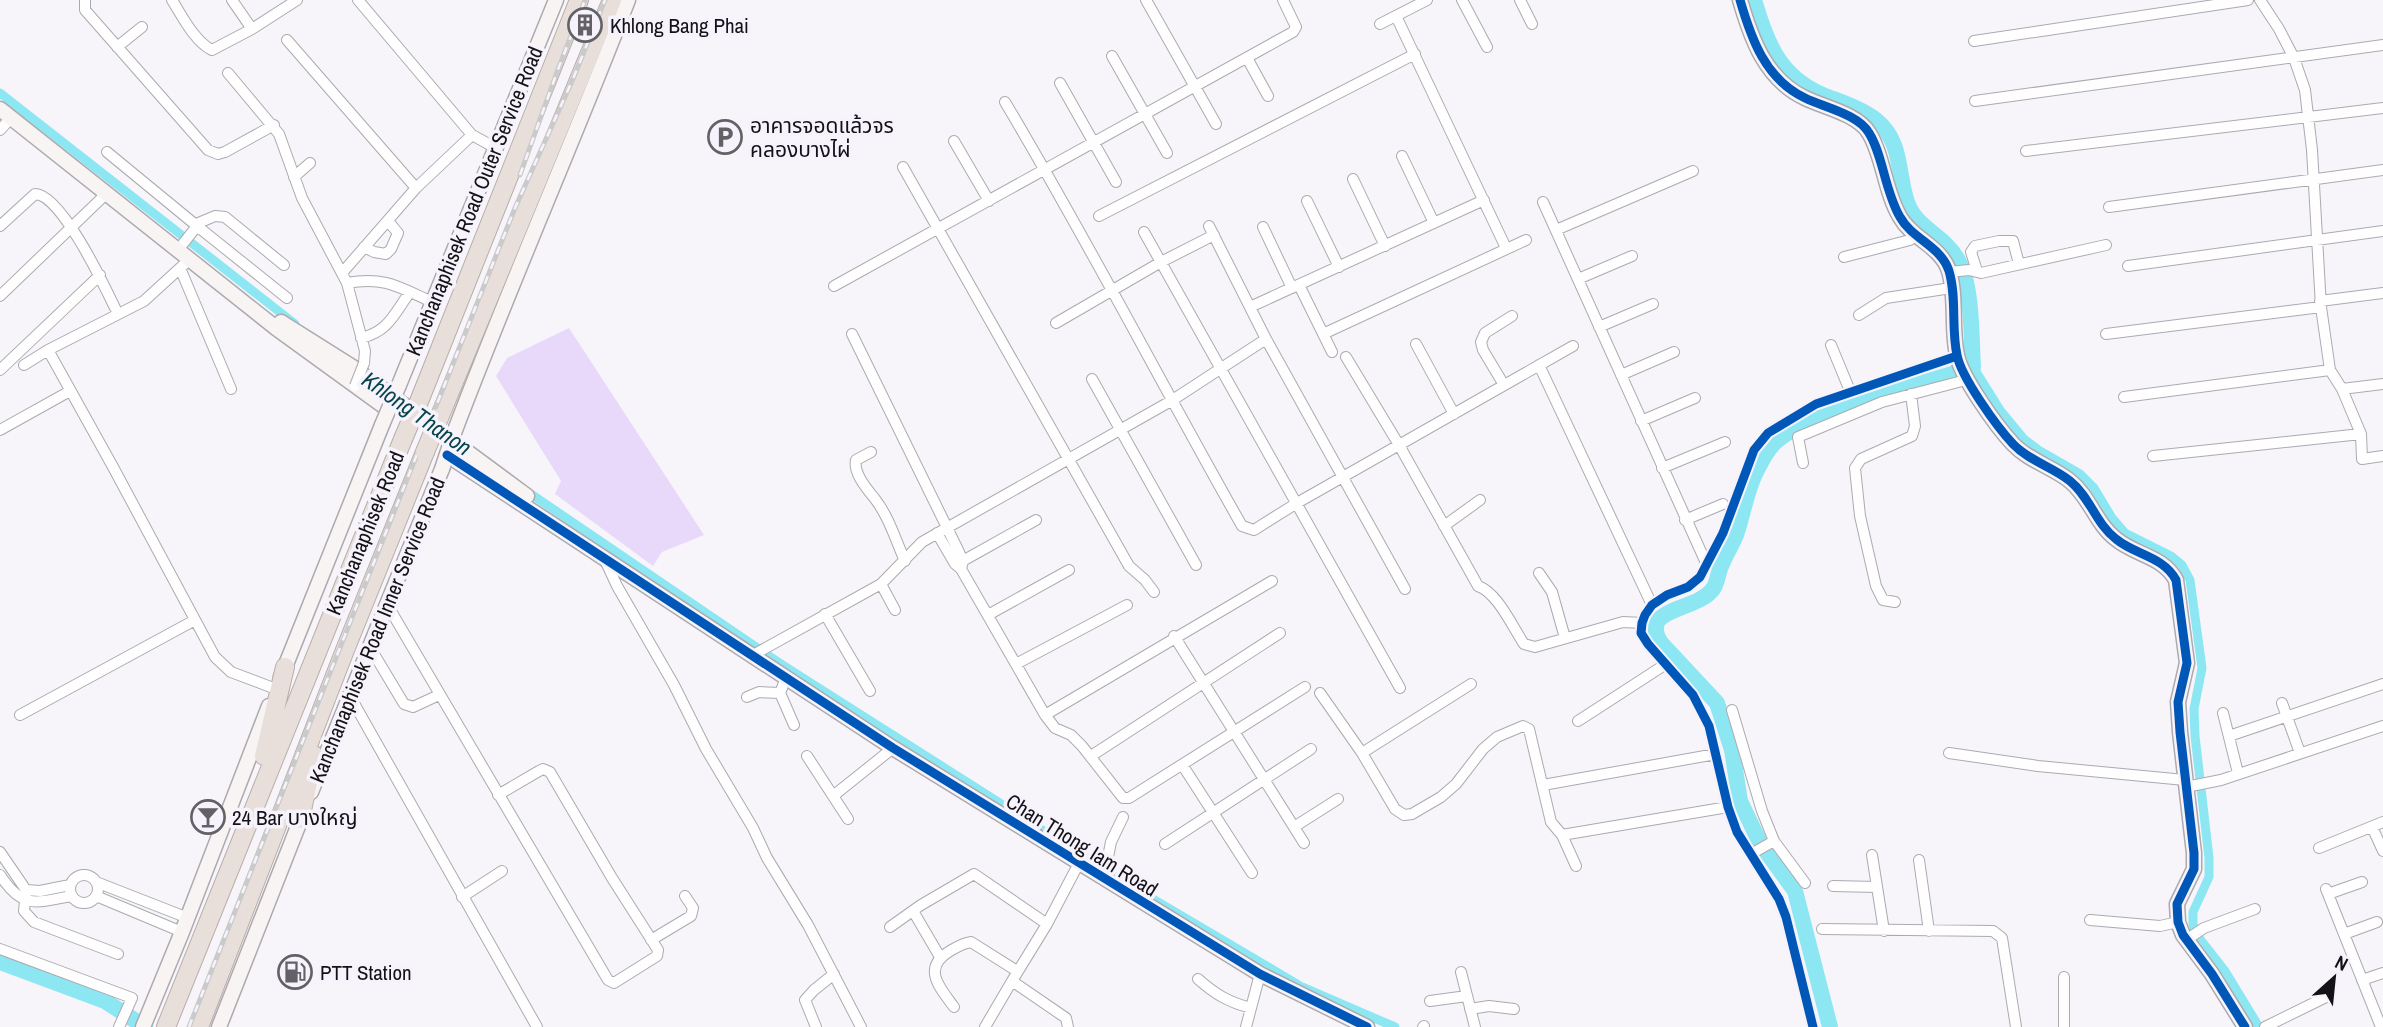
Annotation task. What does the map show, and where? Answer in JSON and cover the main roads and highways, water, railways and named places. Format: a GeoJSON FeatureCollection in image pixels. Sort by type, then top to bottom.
{"type":"FeatureCollection","features":[{"type":"Feature","properties":{"kind":"highway","name":"Kanchanaphisek Road"},"geometry":{"type":"LineString","coordinates":[[166,1027],[579,0]]}},
{"type":"Feature","properties":{"kind":"highway","name":"Kanchanaphisek Road"},"geometry":{"type":"LineString","coordinates":[[200,1027],[425,452],[612,0]]}},
{"type":"Feature","properties":{"kind":"highway"},"geometry":{"type":"LineString","coordinates":[[582,76],[626,0]]}},
{"type":"Feature","properties":{"kind":"highway"},"geometry":{"type":"LineString","coordinates":[[252,811],[285,667]]}},
{"type":"Feature","properties":{"kind":"highway"},"geometry":{"type":"LineString","coordinates":[[300,819],[326,701]]}},
{"type":"Feature","properties":{"kind":"waterway","name":"Khlong Bang Phai"},"geometry":{"type":"LineString","coordinates":[[1754,0],[1776,56],[1795,78],[1823,95],[1864,112],[1885,129],[1895,148],[1911,211],[1956,257],[1966,280],[1970,310],[1973,367],[1824,413],[1775,442],[1752,481],[1736,535],[1713,589],[1694,602],[1663,616],[1657,623],[1656,631],[1661,643],[1717,703],[1732,750],[1740,801],[1760,843],[1795,891],[1830,1027]]}},
{"type":"Feature","properties":{"kind":"waterway","name":"Khlong Thanon"},"geometry":{"type":"LineString","coordinates":[[0,93],[295,324]]}},
{"type":"Feature","properties":{"kind":"waterway"},"geometry":{"type":"LineString","coordinates":[[1973,367],[2000,410],[2024,439],[2080,474],[2094,488],[2112,518],[2125,533],[2171,556],[2182,565],[2190,580],[2202,668],[2194,709],[2209,858],[2209,877],[2193,912],[2193,924],[2196,934],[2225,971],[2259,1027]]}},
{"type":"Feature","properties":{"kind":"waterway","name":"Khlong Thanon"},"geometry":{"type":"LineString","coordinates":[[525,490],[781,664],[1121,880],[1302,987],[1395,1027]]}},
{"type":"Feature","properties":{"kind":"waterway"},"geometry":{"type":"LineString","coordinates":[[0,962],[105,1001],[145,1027]]}},
{"type":"Feature","properties":{"kind":"railway"},"geometry":{"type":"LineString","coordinates":[[520,175],[585,0]]}},
{"type":"Feature","properties":{"kind":"railway"},"geometry":{"type":"LineString","coordinates":[[189,1027],[515,208],[605,0]]}},
{"type":"Feature","properties":{"kind":"place","name":"Khlong Bang Phai"},"geometry":{"type":"Point","coordinates":[585,25]}},
{"type":"Feature","properties":{"kind":"place","name":"อาคารจอดแล้วจร คลองบางไผ่"},"geometry":{"type":"Point","coordinates":[725,137]}},
{"type":"Feature","properties":{"kind":"place","name":"24 Bar บางใหญ่"},"geometry":{"type":"Point","coordinates":[208,817]}},
{"type":"Feature","properties":{"kind":"place","name":"PTT Station"},"geometry":{"type":"Point","coordinates":[295,972]}}]}
